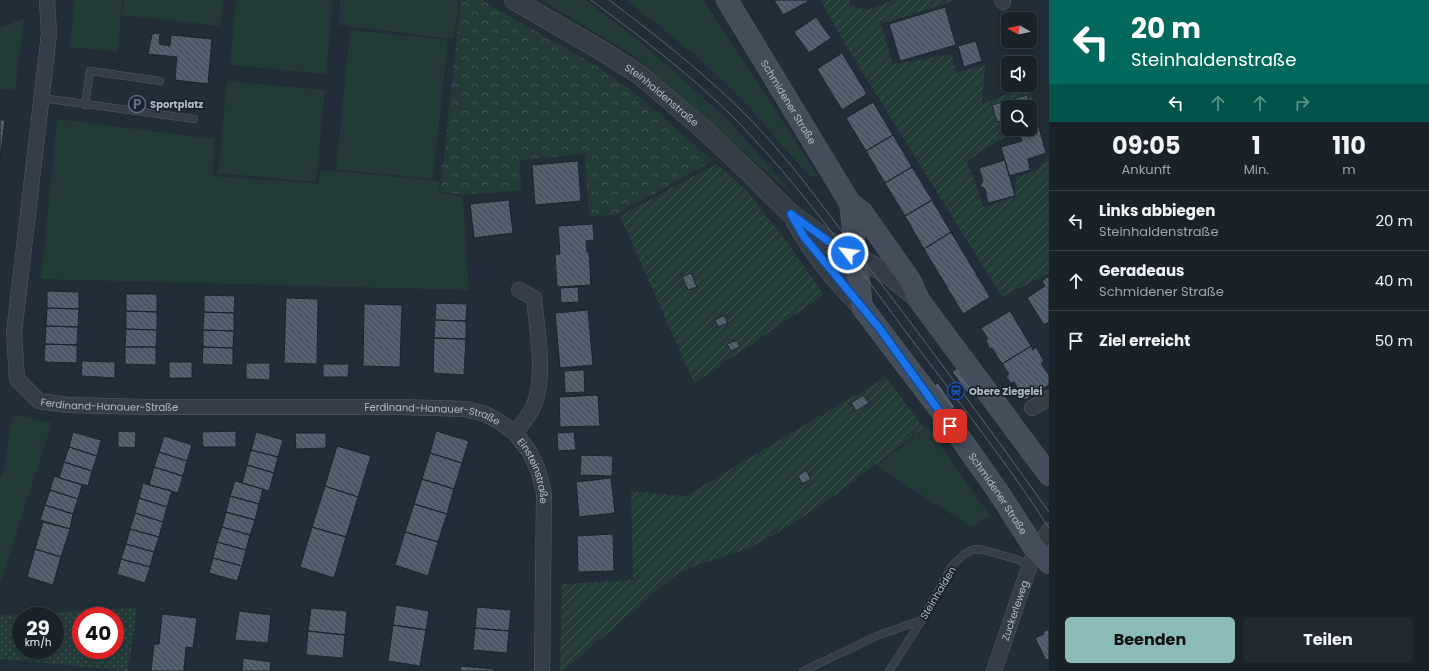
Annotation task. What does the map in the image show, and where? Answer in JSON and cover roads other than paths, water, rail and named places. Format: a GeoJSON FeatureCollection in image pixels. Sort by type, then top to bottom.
{"type":"FeatureCollection","features":[{"type":"Feature","properties":{"kind":"main road","name":"Schmidener Straße"},"geometry":{"type":"LineString","coordinates":[[727,0],[850,203],[862,212],[910,280],[919,300],[1049,475]]}},
{"type":"Feature","properties":{"kind":"main road","name":"Schmidener Straße"},"geometry":{"type":"LineString","coordinates":[[850,203],[862,307],[944,415],[999,493],[1038,560]]}},
{"type":"Feature","properties":{"kind":"street","name":"Ferdinand-Hanauer-Straße"},"geometry":{"type":"LineString","coordinates":[[47,0],[49,34],[14,333],[17,380],[40,402],[67,405],[140,407],[351,406],[465,409],[484,414],[500,422],[515,433]]}},
{"type":"Feature","properties":{"kind":"street","name":"Steinhaldenstraße"},"geometry":{"type":"LineString","coordinates":[[514,0],[599,48],[640,75],[702,128],[791,214],[828,241],[857,259]]}},
{"type":"Feature","properties":{"kind":"street","name":"Steinhaldenstraße"},"geometry":{"type":"LineString","coordinates":[[791,214],[804,237],[847,291],[862,307]]}},
{"type":"Feature","properties":{"kind":"street","name":"Schmidener Straße"},"geometry":{"type":"LineString","coordinates":[[857,259],[888,274],[919,300]]}},
{"type":"Feature","properties":{"kind":"street","name":"Einsteinstraße"},"geometry":{"type":"LineString","coordinates":[[519,290],[534,298],[539,369],[538,391],[534,406],[515,433],[529,451],[538,470],[544,493],[542,671]]}},
{"type":"Feature","properties":{"kind":"street"},"geometry":{"type":"LineString","coordinates":[[1032,408],[1049,398]]}},
{"type":"Feature","properties":{"kind":"street","name":"Zuckerleweg"},"geometry":{"type":"LineString","coordinates":[[994,671],[1049,530]]}},
{"type":"Feature","properties":{"kind":"lane"},"geometry":{"type":"LineString","coordinates":[[85,105],[90,71],[160,81]]}},
{"type":"Feature","properties":{"kind":"lane"},"geometry":{"type":"LineString","coordinates":[[42,98],[194,119]]}},
{"type":"Feature","properties":{"kind":"lane","name":"Steinhalden"},"geometry":{"type":"LineString","coordinates":[[889,671],[922,620],[952,566],[964,555],[974,549],[984,550],[1019,560],[1038,560]]}},
{"type":"Feature","properties":{"kind":"lane"},"geometry":{"type":"LineString","coordinates":[[803,671],[879,636],[922,620]]}},
{"type":"Feature","properties":{"kind":"tram line"},"geometry":{"type":"LineString","coordinates":[[591,0],[680,69],[714,99],[756,141],[781,169],[851,258],[1002,459],[1049,528]]}},
{"type":"Feature","properties":{"kind":"tram line"},"geometry":{"type":"LineString","coordinates":[[609,0],[658,37],[705,76],[735,104],[769,140],[816,197],[909,320],[1049,512]]}},
{"type":"Feature","properties":{"kind":"place","name":"Sportplatz"},"geometry":{"type":"Point","coordinates":[137,104]}},
{"type":"Feature","properties":{"kind":"place","name":"Obere Ziegelei"},"geometry":{"type":"Point","coordinates":[956,391]}}]}
